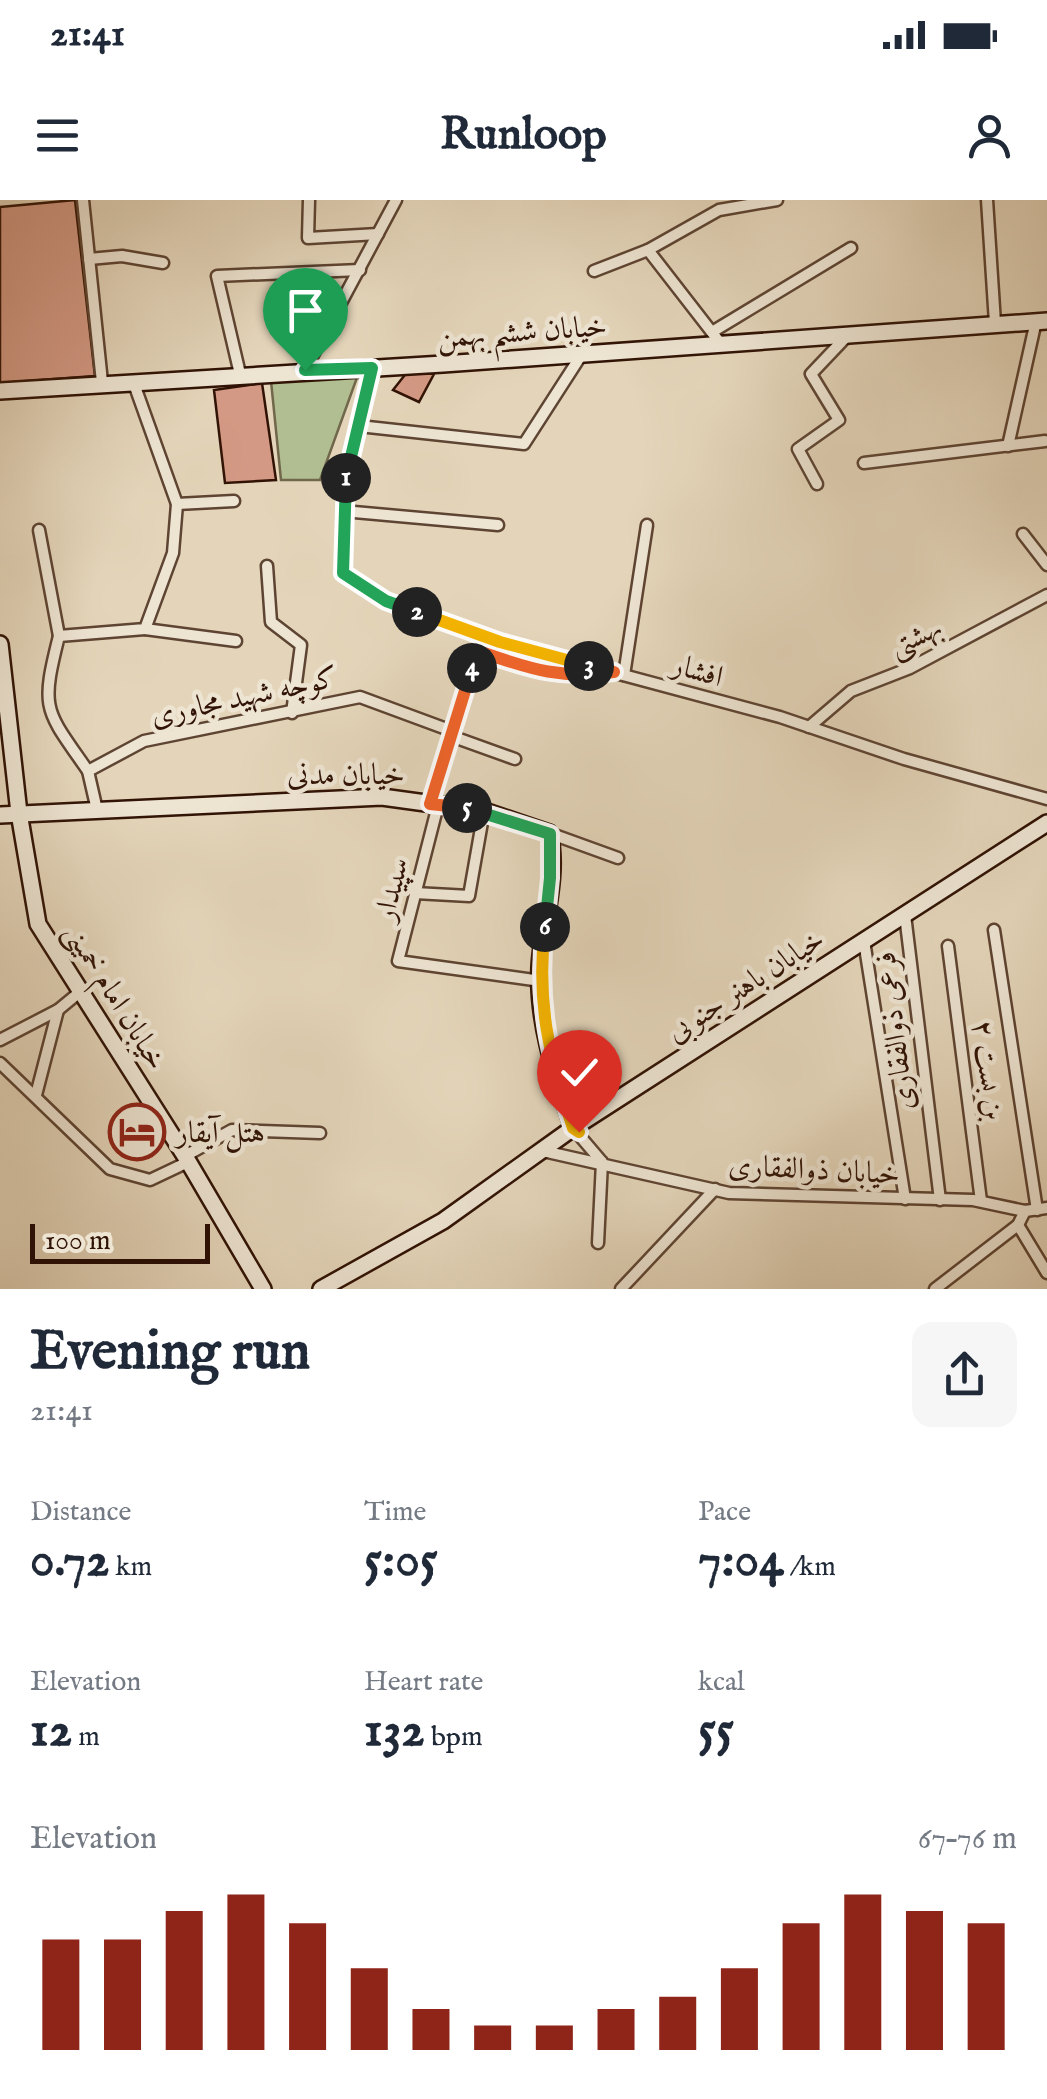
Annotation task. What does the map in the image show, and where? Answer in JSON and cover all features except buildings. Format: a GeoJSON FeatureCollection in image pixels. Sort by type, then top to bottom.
{"type":"FeatureCollection","features":[{"type":"Feature","properties":{"kind":"street"},"geometry":{"type":"LineString","coordinates":[[83,200],[102,382]]}},
{"type":"Feature","properties":{"kind":"street"},"geometry":{"type":"LineString","coordinates":[[309,200],[308,238],[378,234]]}},
{"type":"Feature","properties":{"kind":"street"},"geometry":{"type":"LineString","coordinates":[[305,370],[396,200]]}},
{"type":"Feature","properties":{"kind":"street"},"geometry":{"type":"LineString","coordinates":[[594,271],[648,250],[717,205],[777,200]]}},
{"type":"Feature","properties":{"kind":"street"},"geometry":{"type":"LineString","coordinates":[[987,200],[996,323]]}},
{"type":"Feature","properties":{"kind":"street"},"geometry":{"type":"LineString","coordinates":[[648,250],[717,338],[852,248]]}},
{"type":"Feature","properties":{"kind":"street"},"geometry":{"type":"LineString","coordinates":[[89,259],[122,256],[163,263]]}},
{"type":"Feature","properties":{"kind":"street"},"geometry":{"type":"LineString","coordinates":[[240,374],[217,276],[360,270]]}},
{"type":"Feature","properties":{"kind":"street"},"geometry":{"type":"LineString","coordinates":[[1008,446],[1042,321]]}},
{"type":"Feature","properties":{"kind":"street","name":"خیابان ششم بهمن"},"geometry":{"type":"LineString","coordinates":[[0,391],[582,354],[717,338],[1042,321]]}},
{"type":"Feature","properties":{"kind":"street"},"geometry":{"type":"LineString","coordinates":[[817,484],[798,449],[839,420],[811,374],[849,334]]}},
{"type":"Feature","properties":{"kind":"street"},"geometry":{"type":"LineString","coordinates":[[359,426],[524,444],[582,354]]}},
{"type":"Feature","properties":{"kind":"street"},"geometry":{"type":"LineString","coordinates":[[372,368],[343,511],[498,525]]}},
{"type":"Feature","properties":{"kind":"street"},"geometry":{"type":"LineString","coordinates":[[132,380],[177,504],[172,553],[145,629]]}},
{"type":"Feature","properties":{"kind":"street"},"geometry":{"type":"LineString","coordinates":[[864,463],[1045,441]]}},
{"type":"Feature","properties":{"kind":"street"},"geometry":{"type":"LineString","coordinates":[[177,504],[234,501]]}},
{"type":"Feature","properties":{"kind":"street","name":"افشار"},"geometry":{"type":"LineString","coordinates":[[343,511],[343,573],[402,607],[500,642],[810,727],[904,759],[1047,799]]}},
{"type":"Feature","properties":{"kind":"street"},"geometry":{"type":"LineString","coordinates":[[619,673],[647,525]]}},
{"type":"Feature","properties":{"kind":"street"},"geometry":{"type":"LineString","coordinates":[[39,530],[59,636],[49,674],[48,713],[88,771],[96,810]]}},
{"type":"Feature","properties":{"kind":"street"},"geometry":{"type":"LineString","coordinates":[[1023,534],[1047,564]]}},
{"type":"Feature","properties":{"kind":"street"},"geometry":{"type":"LineString","coordinates":[[266,566],[271,622],[301,645],[292,713]]}},
{"type":"Feature","properties":{"kind":"street","name":"بهشتی"},"geometry":{"type":"LineString","coordinates":[[810,727],[851,691],[910,668],[1047,595]]}},
{"type":"Feature","properties":{"kind":"street"},"geometry":{"type":"LineString","coordinates":[[59,636],[145,629],[236,641]]}},
{"type":"Feature","properties":{"kind":"street","name":"خیابان امام خمینی"},"geometry":{"type":"LineString","coordinates":[[0,644],[19,813],[38,924],[264,1289]]}},
{"type":"Feature","properties":{"kind":"street","name":"سپیدار"},"geometry":{"type":"LineString","coordinates":[[541,982],[398,961],[434,805],[476,657],[484,653],[542,673],[576,677],[619,673]]}},
{"type":"Feature","properties":{"kind":"street","name":"کوچه شهید مجاوری"},"geometry":{"type":"LineString","coordinates":[[88,771],[144,742],[360,698],[516,759]]}},
{"type":"Feature","properties":{"kind":"street","name":"خیابان مدنی"},"geometry":{"type":"LineString","coordinates":[[0,815],[382,797],[484,812],[550,834]]}},
{"type":"Feature","properties":{"kind":"street"},"geometry":{"type":"LineString","coordinates":[[416,893],[469,896],[484,812]]}},
{"type":"Feature","properties":{"kind":"street","name":"خیابان باهنر جنوبی"},"geometry":{"type":"LineString","coordinates":[[320,1289],[443,1222],[573,1128],[1047,824]]}},
{"type":"Feature","properties":{"kind":"street"},"geometry":{"type":"LineString","coordinates":[[598,1243],[602,1162],[573,1128],[544,1028],[541,982],[550,834],[618,858]]}},
{"type":"Feature","properties":{"kind":"street","name":"فرعی ذوالفقاری"},"geometry":{"type":"LineString","coordinates":[[905,915],[940,1200]]}},
{"type":"Feature","properties":{"kind":"street"},"geometry":{"type":"LineString","coordinates":[[934,1289],[1036,1210],[994,930]]}},
{"type":"Feature","properties":{"kind":"street"},"geometry":{"type":"LineString","coordinates":[[864,942],[905,1199]]}},
{"type":"Feature","properties":{"kind":"street","name":"بن بست ۲"},"geometry":{"type":"LineString","coordinates":[[948,946],[981,1201]]}},
{"type":"Feature","properties":{"kind":"street"},"geometry":{"type":"LineString","coordinates":[[0,1040],[58,1010],[80,991]]}},
{"type":"Feature","properties":{"kind":"street"},"geometry":{"type":"LineString","coordinates":[[36,1095],[58,1010]]}},
{"type":"Feature","properties":{"kind":"street"},"geometry":{"type":"LineString","coordinates":[[0,1064],[110,1169],[150,1180],[228,1131],[320,1134]]}},
{"type":"Feature","properties":{"kind":"street","name":"خیابان ذوالفقاری"},"geometry":{"type":"LineString","coordinates":[[543,1151],[715,1190],[981,1201],[1036,1210]]}},
{"type":"Feature","properties":{"kind":"street"},"geometry":{"type":"LineString","coordinates":[[622,1289],[715,1190]]}},
{"type":"Feature","properties":{"kind":"street"},"geometry":{"type":"LineString","coordinates":[[1018,1225],[1047,1274]]}},
{"type":"Feature","properties":{"kind":"street"},"geometry":{"type":"LineString","coordinates":[[264,1289],[278,1289]]}},
{"type":"Feature","properties":{"kind":"green space"},"geometry":{"type":"Polygon","coordinates":[[[359,372],[320,480],[281,480],[271,381],[359,372]]]}},
{"type":"Feature","properties":{"kind":"place","name":"هتل آیقار"},"geometry":{"type":"Point","coordinates":[137,1132]}},
{"type":"Feature","properties":{"kind":"route"},"geometry":{"type":"LineString","coordinates":[[305,370],[372,368],[346,480],[343,573],[386,601],[500,642],[614,672],[576,677],[542,673],[484,653],[476,657],[430,804],[484,812],[550,834],[550,878],[540,970],[544,1028],[573,1128],[579,1132]]}}]}
